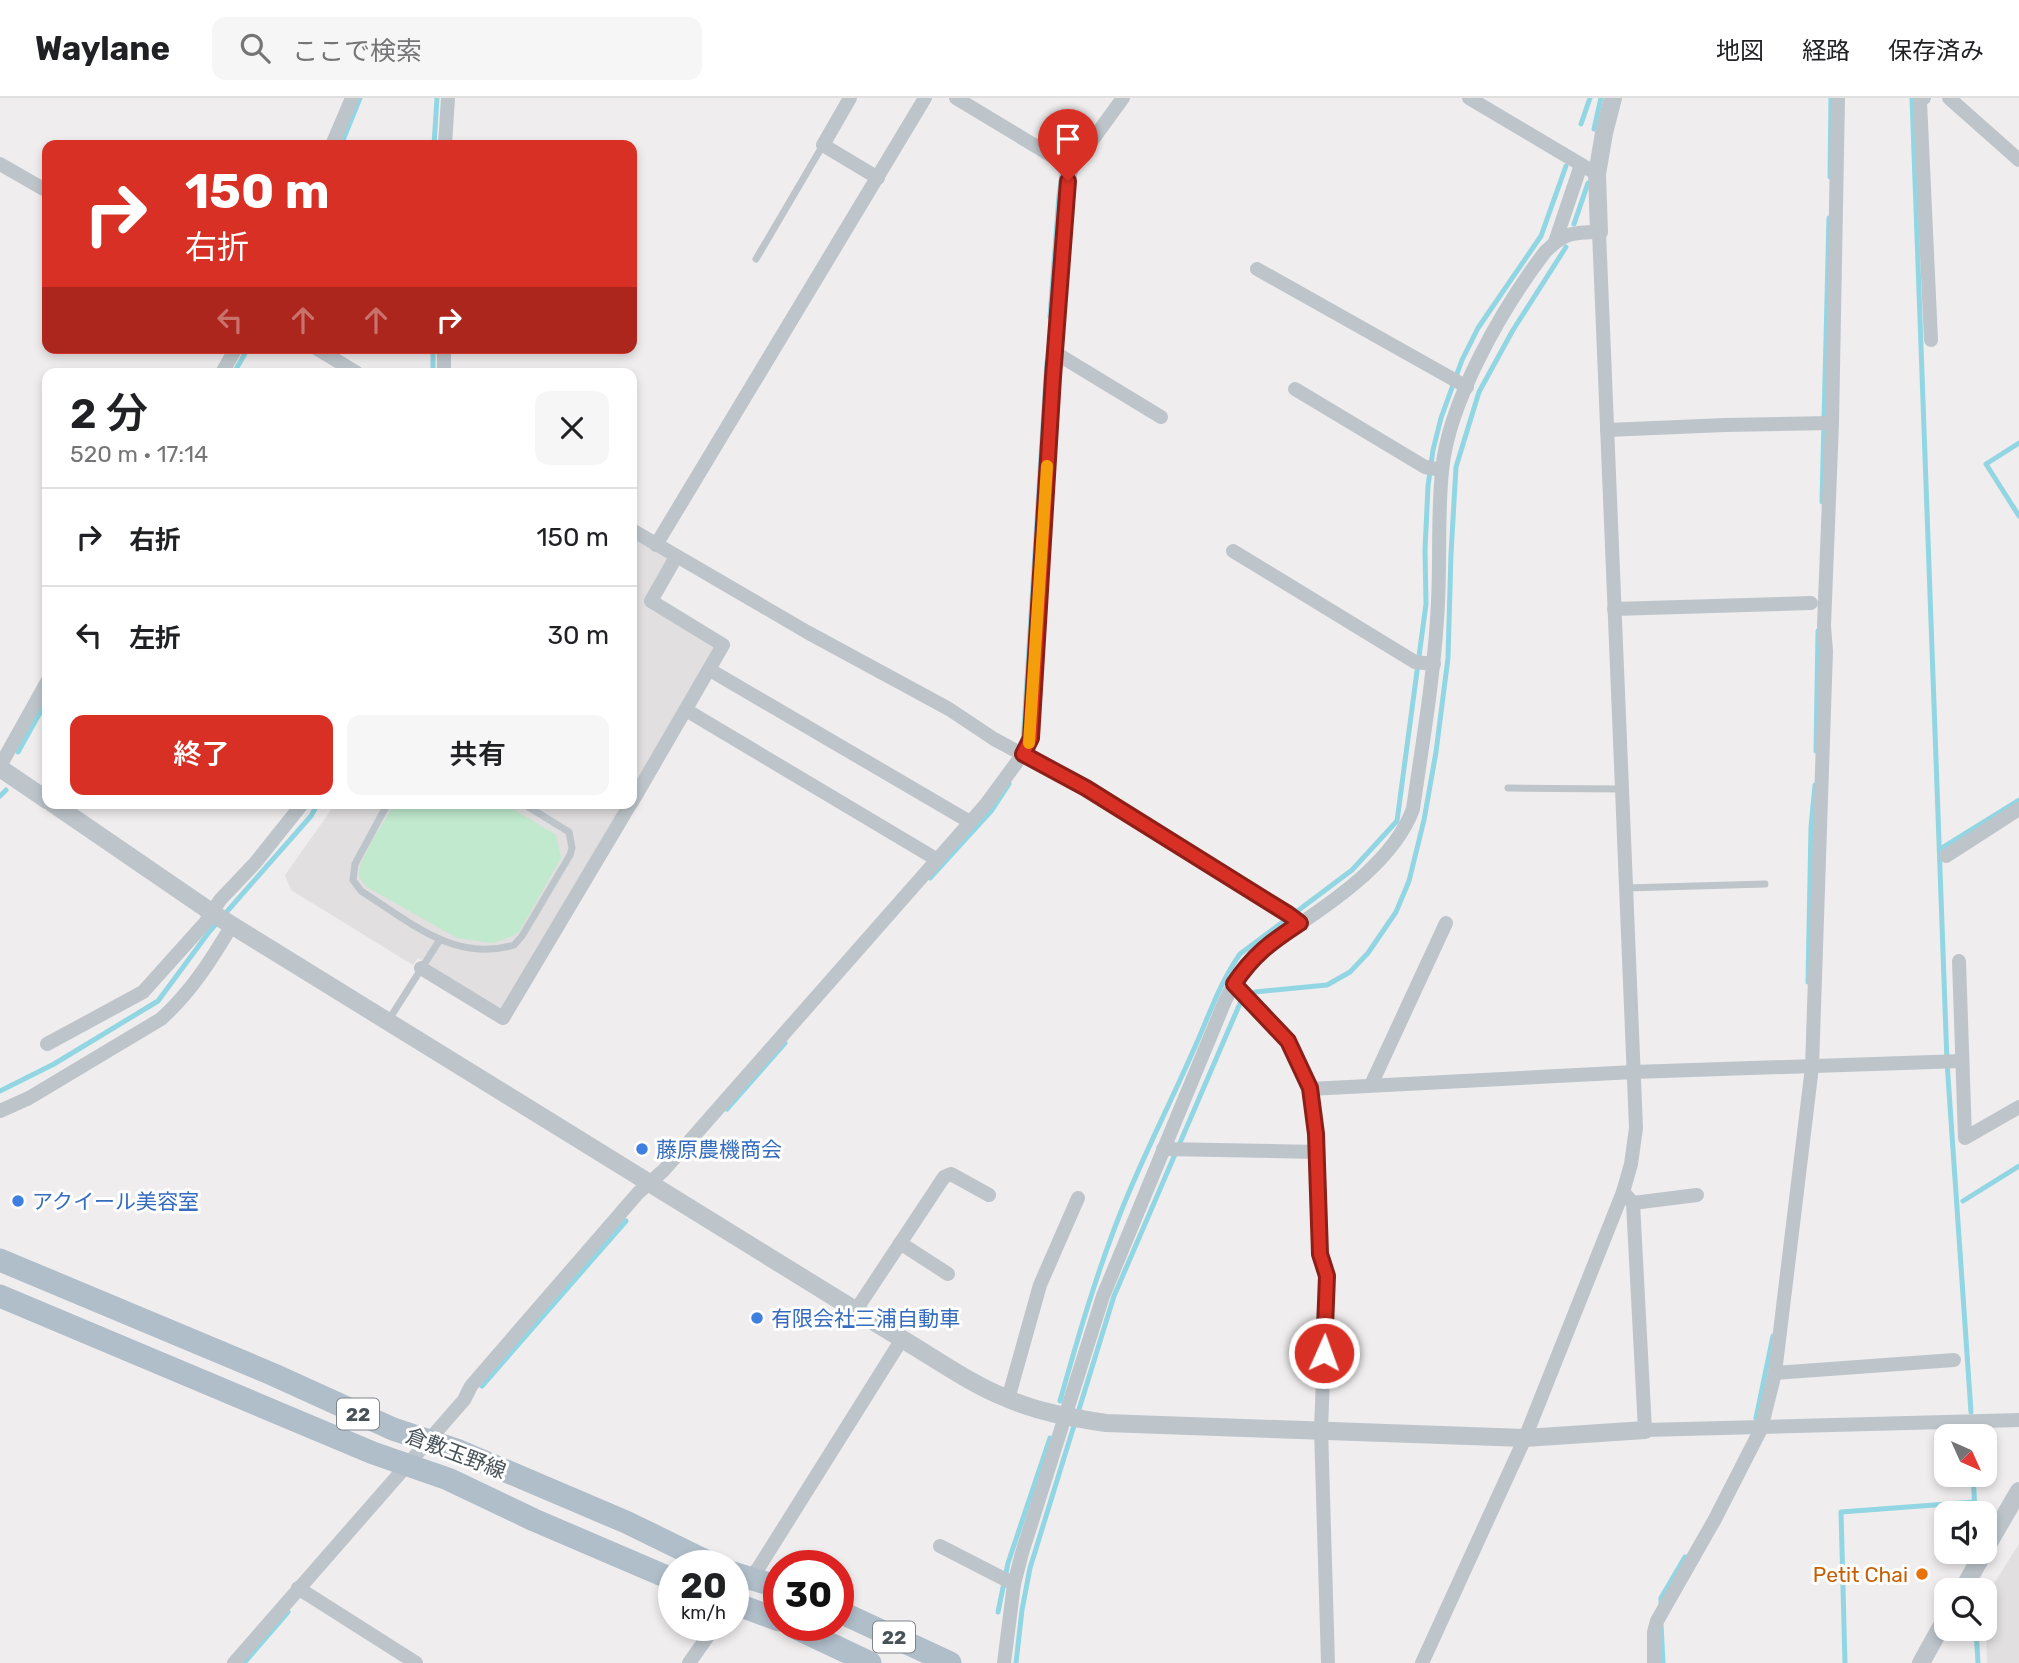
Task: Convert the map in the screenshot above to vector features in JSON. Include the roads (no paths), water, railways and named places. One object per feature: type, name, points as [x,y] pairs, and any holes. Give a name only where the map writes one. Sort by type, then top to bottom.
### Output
[{"type":"main road","name":"倉敷玉野線","points":[[0,1260],[272,1374],[393,1429],[459,1451],[626,1522],[683,1550]]},
{"type":"main road","name":"倉敷玉野線","points":[[0,1296],[407,1466],[448,1479],[534,1520],[658,1573]]},
{"type":"main road","name":"22","points":[[854,1618],[950,1663]]},
{"type":"main road","name":"22","points":[[824,1641],[870,1663]]},
{"type":"street","points":[[334,140],[352,98]]},
{"type":"street","points":[[445,140],[448,98]]},
{"type":"street","points":[[850,98],[823,145],[878,178]]},
{"type":"street","points":[[656,545],[925,98]]},
{"type":"street","points":[[956,98],[1069,166]]},
{"type":"street","points":[[234,1663],[302,1591],[550,1294],[664,1170],[970,822],[1023,754],[1031,738],[1069,166],[1123,98]]},
{"type":"street","points":[[1469,98],[1597,174]]},
{"type":"street","points":[[1422,1663],[1525,1438],[1623,1192],[1631,1164],[1636,1128],[1597,174],[1613,98]]},
{"type":"street","points":[[1654,1663],[1654,1632],[1660,1615],[1715,1519],[1761,1429],[1775,1373],[1807,1067],[1838,98]]},
{"type":"street","points":[[1924,98],[1920,101],[1931,340]]},
{"type":"street","points":[[1949,98],[2019,160]]},
{"type":"street","points":[[0,164],[42,188]]},
{"type":"street","points":[[1004,1663],[1007,1580],[1022,1553],[1075,1419],[1103,1296],[1242,992],[1249,962],[1294,918],[1381,858],[1407,823],[1413,809],[1424,663],[1433,469],[1452,427],[1459,382],[1536,264],[1555,242],[1581,165]]},
{"type":"street","points":[[1555,242],[1575,232],[1599,232]]},
{"type":"street","points":[[1257,269],[1459,382]]},
{"type":"street","points":[[1055,352],[1161,417]]},
{"type":"street","points":[[326,354],[349,368]]},
{"type":"street","points":[[1295,389],[1433,469]]},
{"type":"street","points":[[1607,430],[1826,423]]},
{"type":"street","points":[[637,533],[807,632],[950,709],[994,739],[1086,788],[1294,918]]},
{"type":"street","points":[[1233,551],[1424,663]]},
{"type":"street","points":[[637,792],[723,645],[652,601],[676,557]]},
{"type":"street","points":[[1614,608],[1811,603]]},
{"type":"street","points":[[710,670],[970,822]]},
{"type":"street","points":[[42,691],[0,767],[42,796]]},
{"type":"street","points":[[686,710],[936,859]]},
{"type":"street","points":[[61,809],[222,919],[387,1022],[964,1377],[1007,1399],[1075,1419],[1106,1423],[1525,1438],[1644,1430],[1761,1429],[2019,1420]]},
{"type":"street","points":[[0,1111],[29,1098],[161,1019],[177,1004],[211,960],[222,919],[256,862],[298,809]]},
{"type":"street","points":[[421,968],[503,1018],[627,809]]},
{"type":"street","points":[[1946,856],[2019,809]]},
{"type":"street","points":[[47,1044],[143,992],[205,923],[222,919]]},
{"type":"street","points":[[1371,1085],[1446,923]]},
{"type":"street","points":[[1959,961],[1965,1138],[2019,1107]]},
{"type":"street","points":[[1242,992],[1288,1041],[1310,1088],[1317,1152],[1320,1254],[1327,1276],[1321,1429],[1328,1663]]},
{"type":"street","points":[[1310,1088],[1962,1061]]},
{"type":"street","points":[[1172,1149],[1317,1152]]},
{"type":"street","points":[[856,1310],[943,1177],[951,1174],[989,1195]]},
{"type":"street","points":[[1623,1192],[1633,1203],[1644,1430]]},
{"type":"street","points":[[1633,1203],[1697,1195]]},
{"type":"street","points":[[1007,1399],[1040,1285],[1077,1198]]},
{"type":"street","points":[[900,1243],[948,1274]]},
{"type":"street","points":[[749,1566],[902,1339]]},
{"type":"street","points":[[1775,1373],[1954,1360]]},
{"type":"street","points":[[1997,1529],[2019,1491]]},
{"type":"street","points":[[940,1546],[1007,1580]]},
{"type":"street","points":[[302,1591],[415,1663]]},
{"type":"street","points":[[1921,1663],[1934,1640]]},
{"type":"street","points":[[690,1663],[705,1641]]},
{"type":"lane","points":[[756,259],[823,145]]},
{"type":"lane","points":[[1508,788],[1622,789]]},
{"type":"lane","points":[[385,809],[355,864],[353,880],[361,891],[439,940],[471,950],[505,948],[514,945],[523,936],[572,848],[569,832],[532,809]]},
{"type":"lane","points":[[1626,888],[1765,884]]},
{"type":"lane","points":[[387,1022],[439,940]]},
{"type":"waterway","points":[[343,140],[360,98]]},
{"type":"waterway","points":[[434,140],[437,98]]},
{"type":"waterway","points":[[1581,124],[1590,98]]},
{"type":"waterway","points":[[1594,129],[1601,98]]},
{"type":"waterway","points":[[1830,177],[1831,98]]},
{"type":"waterway","points":[[1912,98],[1947,1062],[1971,1412]]},
{"type":"waterway","points":[[1060,1401],[1095,1283],[1120,1214],[1226,977],[1240,954],[1352,870],[1397,821],[1426,604],[1428,486],[1441,418],[1462,360],[1478,328],[1541,236],[1566,166]]},
{"type":"waterway","points":[[1050,317],[1059,195],[1062,175],[1066,168]]},
{"type":"waterway","points":[[1574,224],[1588,183]]},
{"type":"waterway","points":[[1822,502],[1829,218]]},
{"type":"waterway","points":[[1016,1663],[1030,1568],[1114,1296],[1241,1001],[1255,992],[1327,985],[1350,972],[1368,953],[1396,912],[1409,881],[1424,820],[1436,752],[1448,658],[1456,467],[1479,392],[1513,330],[1566,247]]},
{"type":"waterway","points":[[237,368],[245,354]]},
{"type":"waterway","points":[[433,354],[433,368]]},
{"type":"waterway","points":[[1023,743],[1047,362]]},
{"type":"waterway","points":[[2019,443],[1986,464],[2019,516]]},
{"type":"waterway","points":[[1816,751],[1818,631]]},
{"type":"waterway","points":[[18,752],[42,709]]},
{"type":"waterway","points":[[930,878],[992,810],[1009,784]]},
{"type":"waterway","points":[[1808,982],[1811,827],[1815,785]]},
{"type":"waterway","points":[[0,796],[6,790]]},
{"type":"waterway","points":[[1940,849],[2019,800]]},
{"type":"waterway","points":[[0,1091],[54,1064],[158,1001],[209,932],[315,809]]},
{"type":"waterway","points":[[727,1109],[785,1043]]},
{"type":"waterway","points":[[1963,1201],[2019,1166]]},
{"type":"waterway","points":[[482,1386],[626,1221]]},
{"type":"waterway","points":[[1756,1418],[1773,1336]]},
{"type":"waterway","points":[[998,1612],[1008,1563],[1050,1438]]},
{"type":"waterway","points":[[1974,1488],[1974,1501]]},
{"type":"waterway","points":[[1845,1663],[1841,1512],[1934,1505]]},
{"type":"waterway","points":[[1661,1604],[1661,1598],[1685,1557]]},
{"type":"waterway","points":[[244,1663],[288,1612]]},
{"type":"waterway","points":[[1661,1624],[1663,1663]]},
{"type":"waterway","points":[[1977,1641],[1978,1663]]},
{"type":"place","name":"藤原農機商会","points":[[642,1149]]},
{"type":"place","name":"アクイール美容室","points":[[18,1201]]},
{"type":"place","name":"有限会社三浦自動車","points":[[757,1318]]},
{"type":"place","name":"Petit Chai","points":[[1922,1574]]}]
